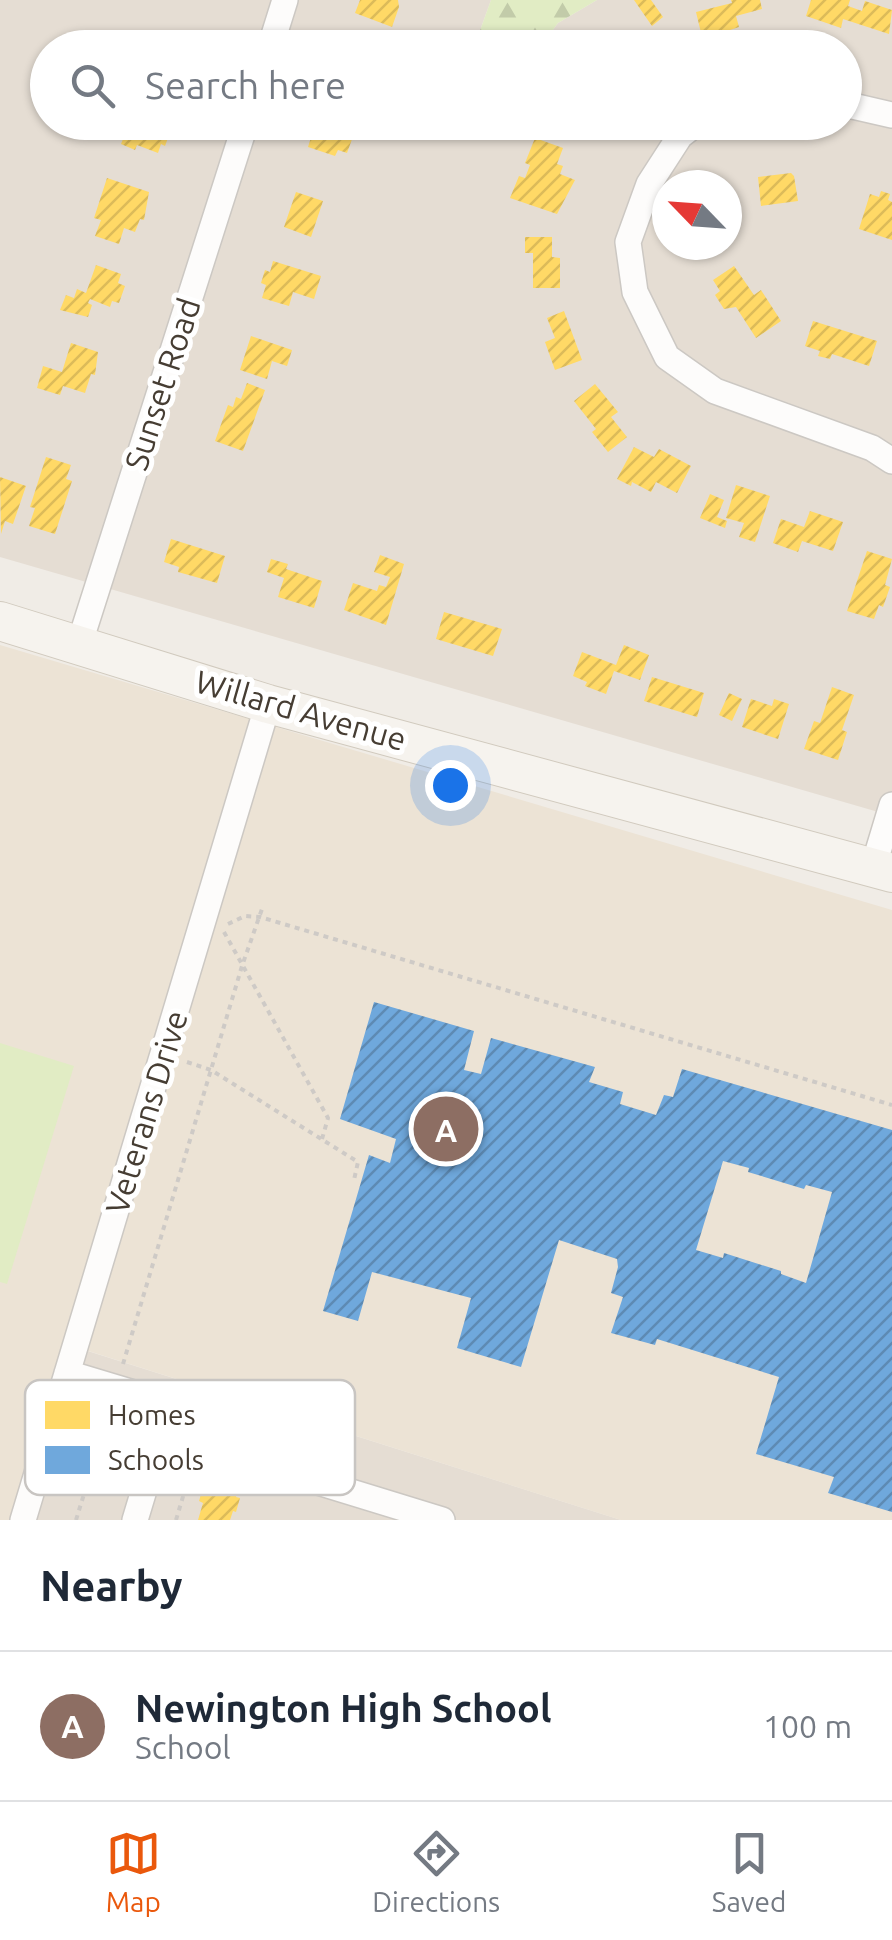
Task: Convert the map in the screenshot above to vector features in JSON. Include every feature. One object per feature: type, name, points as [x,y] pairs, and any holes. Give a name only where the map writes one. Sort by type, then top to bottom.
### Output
[{"type":"main road","name":"Willard Avenue","points":[[0,621],[268,704],[883,870]]},
{"type":"street","points":[[276,30],[285,0]]},
{"type":"street","points":[[862,108],[892,115]]},
{"type":"street","name":"Sunset Road","points":[[79,645],[240,140]]},
{"type":"street","points":[[677,140],[649,184],[628,242],[635,292],[668,357],[715,391],[872,448],[892,461]]},
{"type":"street","name":"Veterans Drive","points":[[65,1380],[268,704]]},
{"type":"street","points":[[883,870],[892,805]]},
{"type":"street","points":[[67,1372],[93,1380]]},
{"type":"street","points":[[355,1493],[442,1520]]},
{"type":"street","name":"Veterans Drive","points":[[23,1520],[30,1495]]},
{"type":"street","points":[[135,1520],[143,1495]]},
{"type":"path","points":[[120,1373],[262,910]]},
{"type":"path","points":[[322,1139],[328,1118],[221,927],[245,916],[892,1105]]},
{"type":"path","points":[[177,1060],[211,1070],[358,1162],[354,1180]]},
{"type":"path","points":[[76,1520],[84,1495]]},
{"type":"path","points":[[176,1520],[183,1495]]},
{"type":"shaded area","points":[[0,0],[491,0],[480,30],[30,30],[30,140],[862,140],[862,30],[553,30],[597,0],[892,0],[892,816],[0,557]]},
{"type":"shaded area","points":[[0,645],[892,910],[892,1520],[621,1520],[355,1436],[355,1380],[180,1380],[76,1347],[66,1380],[25,1380],[25,1495],[31,1495],[23,1520],[0,1520]]},
{"type":"shaded area","points":[[75,1347],[179,1380],[65,1380]]},
{"type":"shaded area","points":[[355,1436],[621,1520],[23,1520],[31,1495],[355,1495]]},
{"type":"green space","points":[[491,0],[597,0],[553,30],[480,30]]},
{"type":"green space","points":[[0,1043],[74,1066],[7,1284],[0,1282]]},
{"type":"building: Homes","points":[[360,0],[398,0],[392,27],[355,13]]},
{"type":"building: Homes","points":[[634,0],[651,0],[663,17],[652,26]]},
{"type":"building: Homes","points":[[731,0],[760,0],[762,9],[736,16],[739,27],[700,30],[696,12],[732,3]]},
{"type":"building: Homes","points":[[811,0],[850,0],[848,6],[862,11],[865,1],[892,10],[889,34],[843,19],[841,28],[806,16]]},
{"type":"building: Homes","points":[[123,140],[167,140],[158,153],[121,144]]},
{"type":"building: Homes","points":[[310,140],[352,140],[347,153],[338,150],[335,156],[308,147]]},
{"type":"building: Homes","points":[[534,140],[563,148],[557,164],[563,166],[560,174],[575,180],[557,214],[510,198],[519,176],[525,178],[530,165],[525,163]]},
{"type":"building: Homes","points":[[791,173],[798,201],[761,206],[758,177]]},
{"type":"building: Homes","points":[[107,178],[149,192],[144,220],[140,219],[135,232],[124,228],[119,244],[95,236],[101,220],[94,218]]},
{"type":"building: Homes","points":[[881,191],[890,194],[888,200],[892,202],[892,240],[859,229],[870,194],[879,197]]},
{"type":"building: Homes","points":[[296,192],[323,201],[311,237],[284,227]]},
{"type":"building: Homes","points":[[525,237],[552,237],[552,257],[560,258],[560,288],[533,288],[533,253],[525,253]]},
{"type":"building: Homes","points":[[273,261],[321,276],[314,299],[293,292],[289,306],[262,298],[266,285],[261,283]]},
{"type":"building: Homes","points":[[96,265],[121,274],[118,283],[125,286],[119,303],[112,301],[110,307],[90,299],[88,317],[60,310],[66,295],[74,298],[77,289],[86,293]]},
{"type":"building: Homes","points":[[734,266],[754,295],[761,290],[781,321],[756,338],[736,307],[724,309],[715,295],[720,291],[713,280]]},
{"type":"building: Homes","points":[[564,311],[582,360],[555,370],[545,342],[555,338],[547,318]]},
{"type":"building: Homes","points":[[813,321],[877,341],[869,366],[832,354],[830,359],[818,356],[820,351],[805,346]]},
{"type":"building: Homes","points":[[251,336],[292,350],[287,366],[272,361],[267,379],[240,370]]},
{"type":"building: Homes","points":[[71,343],[98,352],[95,375],[91,374],[85,393],[63,386],[60,395],[37,388],[43,366],[62,372]]},
{"type":"building: Homes","points":[[247,383],[265,390],[243,451],[215,441],[228,405],[233,407],[236,397],[241,399]]},
{"type":"building: Homes","points":[[595,384],[618,412],[611,417],[627,437],[608,452],[574,401]]},
{"type":"building: Homes","points":[[634,447],[654,457],[659,449],[691,466],[677,493],[656,482],[651,492],[617,479]]},
{"type":"building: Homes","points":[[46,457],[71,465],[66,479],[72,481],[55,534],[29,526],[35,508],[30,507]]},
{"type":"building: Homes","points":[[0,477],[26,486],[13,524],[5,521],[1,534]]},
{"type":"building: Homes","points":[[736,485],[770,496],[755,542],[739,537],[744,523],[726,518]]},
{"type":"building: Homes","points":[[710,494],[724,500],[717,517],[727,521],[725,528],[700,518]]},
{"type":"building: Homes","points":[[810,511],[843,522],[833,551],[802,541],[798,552],[773,543],[781,519],[804,527]]},
{"type":"building: Homes","points":[[171,539],[225,556],[217,583],[178,572],[179,567],[164,562]]},
{"type":"building: Homes","points":[[867,551],[892,559],[885,585],[890,587],[874,619],[847,611]]},
{"type":"building: Homes","points":[[380,555],[404,564],[386,625],[344,610],[353,583],[377,591],[379,585],[386,587],[390,577],[374,572]]},
{"type":"building: Homes","points":[[271,559],[288,564],[286,569],[322,581],[314,608],[278,597],[284,578],[267,572]]},
{"type":"building: Homes","points":[[444,612],[502,629],[493,656],[436,639]]},
{"type":"building: Homes","points":[[624,645],[649,655],[640,680],[614,671],[606,694],[585,686],[587,682],[573,676],[582,652],[616,665]]},
{"type":"building: Homes","points":[[652,677],[704,693],[697,717],[644,701]]},
{"type":"building: Homes","points":[[832,687],[854,695],[842,730],[847,732],[838,760],[804,749],[814,721],[820,723]]},
{"type":"building: Homes","points":[[729,693],[742,699],[732,721],[719,715]]},
{"type":"building: Homes","points":[[751,699],[772,706],[774,699],[789,704],[778,739],[742,727]]},
{"type":"building: Homes","points":[[201,1495],[240,1498],[230,1520],[198,1520],[203,1503],[199,1501]]},
{"type":"building: Schools","points":[[374,1002],[474,1031],[464,1070],[481,1074],[491,1038],[595,1067],[589,1082],[623,1092],[620,1104],[656,1115],[664,1095],[673,1097],[682,1069],[892,1130],[892,1512],[828,1493],[834,1477],[756,1454],[779,1377],[657,1339],[655,1345],[611,1333],[623,1297],[611,1293],[617,1259],[559,1240],[521,1367],[457,1348],[471,1298],[372,1272],[358,1321],[323,1311],[369,1155],[390,1163],[396,1139],[340,1119]],"holes":[[[723,1161],[749,1168],[748,1172],[804,1189],[806,1185],[832,1192],[806,1283],[724,1253],[723,1258],[696,1250]]]},
{"type":"place","name":"Newington High School","points":[[446,1129]]}]
